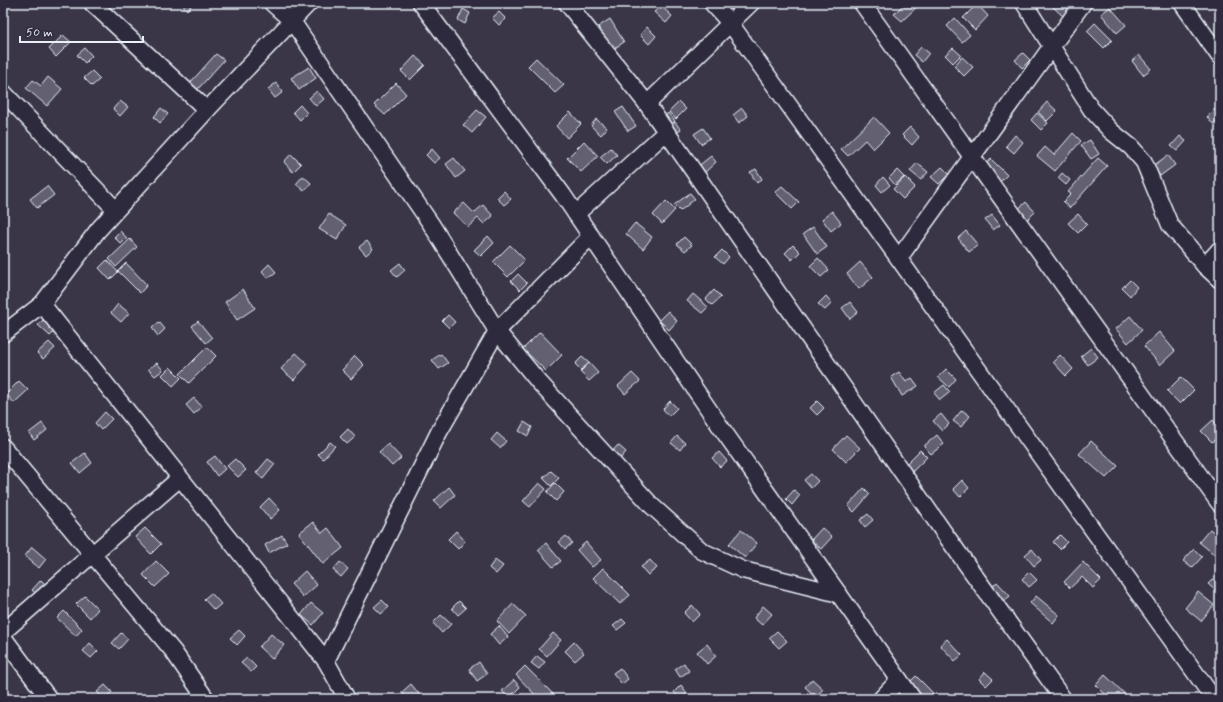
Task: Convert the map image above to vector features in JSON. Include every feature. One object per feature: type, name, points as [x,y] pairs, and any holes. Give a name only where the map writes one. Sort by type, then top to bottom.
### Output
[{"type":"street","points":[[92,3],[207,110]]},
{"type":"street","points":[[272,3],[292,21],[431,224],[497,331],[538,381],[652,506],[702,551],[743,570],[838,594]]},
{"type":"street","points":[[3,334],[42,304],[98,230],[207,110],[309,3]]},
{"type":"street","points":[[421,3],[576,214],[722,429],[913,699]]},
{"type":"street","points":[[567,3],[647,104],[947,537],[1063,699]]},
{"type":"street","points":[[712,3],[730,23],[1214,699]]},
{"type":"street","points":[[647,104],[751,3]]},
{"type":"street","points":[[862,3],[1220,504]]},
{"type":"street","points":[[1024,3],[1091,109],[1111,131],[1131,147],[1144,162],[1170,225],[1205,266],[1220,280]]},
{"type":"street","points":[[898,258],[1083,3]]},
{"type":"street","points":[[1182,3],[1220,57]]},
{"type":"street","points":[[3,92],[116,210]]},
{"type":"street","points":[[576,214],[666,132]]},
{"type":"street","points":[[326,661],[440,432],[497,331],[591,236]]},
{"type":"street","points":[[1205,266],[1220,249]]},
{"type":"street","points":[[42,304],[326,661],[347,699]]},
{"type":"street","points":[[3,447],[173,650],[206,699]]},
{"type":"street","points":[[3,632],[180,478]]},
{"type":"street","points":[[3,637],[49,699]]},
{"type":"street","points":[[881,699],[899,680]]},
{"type":"building","points":[[194,3],[187,10],[182,4]]},
{"type":"building","points":[[905,3],[921,3],[902,21],[894,14]]},
{"type":"building","points":[[1057,3],[1067,3],[1074,9],[1065,18],[1053,7]]},
{"type":"building","points":[[977,4],[988,16],[975,30],[963,18]]},
{"type":"building","points":[[661,6],[672,16],[666,23],[654,12]]},
{"type":"building","points":[[1110,7],[1126,25],[1117,33],[1101,14]]},
{"type":"building","points":[[463,9],[470,13],[465,24],[458,20]]},
{"type":"building","points":[[499,12],[506,19],[499,25],[492,18]]},
{"type":"building","points":[[955,18],[970,35],[962,42],[947,26]]},
{"type":"building","points":[[610,19],[624,42],[612,50],[598,27]]},
{"type":"building","points":[[1095,23],[1112,40],[1104,48],[1087,31]]},
{"type":"building","points":[[647,27],[656,36],[649,44],[640,35]]},
{"type":"building","points":[[63,35],[71,42],[56,57],[49,49]]},
{"type":"building","points":[[921,47],[929,53],[922,62],[914,55]]},
{"type":"building","points":[[85,48],[92,56],[85,63],[77,55]]},
{"type":"building","points":[[953,48],[961,55],[953,63],[945,55]]},
{"type":"building","points":[[1023,53],[1030,60],[1022,68],[1015,60]]},
{"type":"building","points":[[216,54],[224,60],[197,90],[190,83]]},
{"type":"building","points":[[1139,55],[1151,69],[1143,75],[1132,61]]},
{"type":"building","points":[[415,56],[425,65],[410,80],[401,71]]},
{"type":"building","points":[[962,57],[973,67],[964,76],[954,66]]},
{"type":"building","points":[[536,58],[564,85],[555,93],[528,66]]},
{"type":"building","points":[[309,67],[316,78],[299,90],[291,78]]},
{"type":"building","points":[[92,71],[100,79],[92,86],[84,78]]},
{"type":"building","points":[[48,77],[62,89],[47,106],[26,88],[33,80],[41,86]]},
{"type":"building","points":[[276,83],[283,92],[275,98],[268,89]]},
{"type":"building","points":[[396,83],[406,94],[385,115],[374,105]]},
{"type":"building","points":[[317,91],[324,99],[316,106],[309,98]]},
{"type":"building","points":[[120,101],[128,107],[120,116],[113,109]]},
{"type":"building","points":[[679,102],[686,109],[676,119],[669,112]]},
{"type":"building","points":[[1047,102],[1057,111],[1047,121],[1038,112]]},
{"type":"building","points":[[300,105],[307,113],[300,120],[293,112]]},
{"type":"building","points":[[623,107],[636,126],[628,131],[615,112]]},
{"type":"building","points":[[161,108],[168,114],[160,123],[154,117]]},
{"type":"building","points":[[742,108],[748,116],[739,123],[733,115]]},
{"type":"building","points":[[1215,109],[1220,114],[1220,117],[1213,124],[1207,117]]},
{"type":"building","points":[[477,110],[486,117],[472,133],[463,125]]},
{"type":"building","points":[[570,112],[581,124],[567,138],[556,126]]},
{"type":"building","points":[[668,113],[675,121],[667,128],[660,121]]},
{"type":"building","points":[[1037,113],[1048,123],[1041,130],[1031,120]]},
{"type":"building","points":[[874,117],[889,133],[873,149],[865,140],[848,156],[841,149]]},
{"type":"building","points":[[596,119],[607,128],[601,135],[591,126]]},
{"type":"building","points":[[675,122],[681,130],[673,136],[667,129]]},
{"type":"building","points":[[910,127],[919,137],[912,145],[902,135]]},
{"type":"building","points":[[703,128],[710,138],[701,144],[694,134]]},
{"type":"building","points":[[1073,133],[1081,141],[1055,171],[1037,156],[1045,147],[1054,155]]},
{"type":"building","points":[[1015,135],[1023,142],[1014,153],[1006,146]]},
{"type":"building","points":[[1180,136],[1186,141],[1177,151],[1171,146]]},
{"type":"building","points":[[1090,140],[1099,154],[1091,159],[1081,145]]},
{"type":"building","points":[[584,141],[598,156],[581,172],[567,158]]},
{"type":"building","points":[[611,148],[617,155],[607,164],[600,157]]},
{"type":"building","points":[[432,149],[440,158],[434,163],[426,155]]},
{"type":"building","points":[[291,154],[301,164],[293,172],[284,162]]},
{"type":"building","points":[[1168,155],[1175,165],[1160,176],[1153,166]]},
{"type":"building","points":[[711,156],[716,162],[702,175],[696,168]]},
{"type":"building","points":[[454,158],[465,171],[456,178],[446,164]]},
{"type":"building","points":[[1098,158],[1107,166],[1070,208],[1063,202],[1071,194],[1068,192]]},
{"type":"building","points":[[991,159],[1007,175],[998,184],[982,168]]},
{"type":"building","points":[[917,163],[928,172],[921,180],[910,171]]},
{"type":"building","points":[[942,167],[949,174],[939,184],[931,177]]},
{"type":"building","points":[[756,169],[762,179],[757,183],[750,172]]},
{"type":"building","points":[[897,170],[904,177],[895,185],[889,178]]},
{"type":"building","points":[[1062,173],[1070,180],[1066,185],[1058,178]]},
{"type":"building","points":[[303,176],[311,183],[304,191],[296,184]]},
{"type":"building","points":[[883,177],[890,185],[882,192],[876,185]]},
{"type":"building","points":[[905,177],[915,187],[903,199],[893,189]]},
{"type":"building","points":[[47,186],[54,195],[37,208],[30,199]]},
{"type":"building","points":[[782,186],[799,202],[792,209],[775,192]]},
{"type":"building","points":[[504,191],[511,199],[504,205],[497,198]]},
{"type":"building","points":[[690,193],[695,199],[680,211],[674,205]]},
{"type":"building","points":[[666,201],[675,210],[662,224],[653,215]]},
{"type":"building","points":[[1026,202],[1035,212],[1027,220],[1017,210]]},
{"type":"building","points":[[464,203],[474,213],[483,205],[493,216],[484,224],[478,218],[468,227],[453,213]]},
{"type":"building","points":[[832,211],[841,223],[831,231],[822,219]]},
{"type":"building","points":[[329,214],[346,225],[337,240],[319,229]]},
{"type":"building","points":[[1078,214],[1087,224],[1078,233],[1068,223]]},
{"type":"building","points":[[992,215],[1000,225],[993,230],[985,220]]},
{"type":"building","points":[[635,223],[652,237],[643,249],[626,234]]},
{"type":"building","points":[[813,227],[827,247],[817,254],[803,234]]},
{"type":"building","points":[[120,231],[127,238],[121,244],[114,237]]},
{"type":"building","points":[[966,231],[978,245],[969,252],[958,238]]},
{"type":"building","points":[[488,236],[494,243],[481,256],[474,250]]},
{"type":"building","points":[[684,237],[692,245],[685,251],[677,244]]},
{"type":"building","points":[[130,239],[137,247],[116,267],[109,259]]},
{"type":"building","points":[[367,241],[373,249],[366,255],[359,247]]},
{"type":"building","points":[[510,245],[525,260],[508,277],[493,262]]},
{"type":"building","points":[[793,245],[800,252],[792,260],[785,253]]},
{"type":"building","points":[[722,250],[729,257],[723,264],[715,257]]},
{"type":"building","points":[[818,258],[829,270],[821,277],[810,266]]},
{"type":"building","points":[[107,260],[118,272],[110,280],[99,268]]},
{"type":"building","points":[[860,262],[873,277],[859,289],[847,274]]},
{"type":"building","points":[[126,263],[147,285],[140,293],[118,271]]},
{"type":"building","points":[[400,263],[405,270],[397,277],[391,270]]},
{"type":"building","points":[[269,264],[276,272],[268,278],[262,271]]},
{"type":"building","points":[[518,274],[527,283],[520,290],[511,281]]},
{"type":"building","points":[[1130,280],[1137,287],[1130,296],[1122,288]]},
{"type":"building","points":[[243,289],[255,308],[237,320],[225,302]]},
{"type":"building","points":[[714,290],[721,297],[712,305],[706,299]]},
{"type":"building","points":[[693,294],[708,307],[702,313],[687,301]]},
{"type":"building","points":[[826,296],[832,303],[825,310],[818,304]]},
{"type":"building","points":[[850,302],[858,312],[850,319],[842,308]]},
{"type":"building","points":[[118,304],[129,313],[121,322],[111,313]]},
{"type":"building","points":[[668,311],[677,321],[669,330],[659,320]]},
{"type":"building","points":[[448,315],[455,322],[449,328],[442,321]]},
{"type":"building","points":[[1130,316],[1142,330],[1128,343],[1116,329]]},
{"type":"building","points":[[45,318],[57,329],[50,336],[38,325]]},
{"type":"building","points":[[198,321],[212,338],[206,343],[192,326]]},
{"type":"building","points":[[159,322],[165,329],[158,336],[152,328]]},
{"type":"building","points":[[540,332],[562,355],[546,371],[523,349]]},
{"type":"building","points":[[1159,332],[1175,351],[1160,365],[1144,346]]},
{"type":"building","points":[[49,342],[55,348],[43,359],[37,353]]},
{"type":"building","points":[[207,347],[216,356],[189,383],[180,374]]},
{"type":"building","points":[[1091,348],[1098,357],[1088,365],[1081,356]]},
{"type":"building","points":[[296,353],[308,364],[294,380],[281,369]]},
{"type":"building","points":[[441,354],[448,363],[439,369],[432,360]]},
{"type":"building","points":[[1060,355],[1073,369],[1066,376],[1053,362]]},
{"type":"building","points":[[355,356],[364,365],[351,379],[342,370]]},
{"type":"building","points":[[582,357],[589,363],[581,370],[575,364]]},
{"type":"building","points":[[157,363],[163,370],[155,376],[148,369]]},
{"type":"building","points":[[589,363],[598,373],[589,381],[580,372]]},
{"type":"building","points":[[170,367],[181,378],[173,386],[162,375]]},
{"type":"building","points":[[946,369],[956,379],[949,387],[938,377]]},
{"type":"building","points":[[899,372],[906,382],[912,378],[918,386],[902,396],[891,377]]},
{"type":"building","points":[[632,373],[640,381],[625,394],[618,386]]},
{"type":"building","points":[[1181,377],[1194,390],[1180,404],[1167,391]]},
{"type":"building","points":[[19,381],[28,390],[14,403],[6,394]]},
{"type":"building","points":[[944,385],[950,392],[940,400],[934,393]]},
{"type":"building","points":[[194,398],[202,407],[194,414],[186,405]]},
{"type":"building","points":[[670,401],[677,408],[669,416],[663,409]]},
{"type":"building","points":[[817,401],[824,408],[817,415],[810,408]]},
{"type":"building","points":[[962,410],[970,416],[961,427],[953,421]]},
{"type":"building","points":[[105,412],[112,419],[101,430],[95,423]]},
{"type":"building","points":[[941,414],[949,424],[942,431],[933,421]]},
{"type":"building","points":[[1213,420],[1220,428],[1220,434],[1212,442],[1201,431]]},
{"type":"building","points":[[524,422],[532,427],[528,436],[519,431]]},
{"type":"building","points":[[42,423],[47,430],[34,440],[29,433]]},
{"type":"building","points":[[348,429],[355,437],[347,444],[340,437]]},
{"type":"building","points":[[497,433],[506,441],[500,448],[491,440]]},
{"type":"building","points":[[846,435],[860,448],[846,462],[833,449]]},
{"type":"building","points":[[937,435],[944,444],[931,454],[924,446]]},
{"type":"building","points":[[677,436],[685,443],[680,450],[671,443]]},
{"type":"building","points":[[1091,441],[1118,466],[1106,478],[1079,454]]},
{"type":"building","points":[[330,442],[335,446],[323,459],[318,454]]},
{"type":"building","points":[[388,444],[401,458],[392,466],[379,452]]},
{"type":"building","points":[[618,445],[626,452],[619,460],[611,453]]},
{"type":"building","points":[[920,450],[927,457],[912,472],[905,465]]},
{"type":"building","points":[[719,452],[727,461],[720,467],[712,458]]},
{"type":"building","points":[[85,453],[92,463],[80,473],[72,463]]},
{"type":"building","points":[[215,456],[225,469],[217,476],[207,462]]},
{"type":"building","points":[[235,459],[246,470],[238,477],[227,466]]},
{"type":"building","points":[[268,459],[275,464],[263,479],[256,473]]},
{"type":"building","points":[[551,471],[559,478],[551,486],[543,478]]},
{"type":"building","points":[[811,474],[818,481],[811,488],[804,480]]},
{"type":"building","points":[[962,480],[969,488],[960,497],[953,489]]},
{"type":"building","points":[[539,483],[546,489],[530,507],[523,501]]},
{"type":"building","points":[[555,483],[564,492],[556,501],[547,492]]},
{"type":"building","points":[[449,487],[455,495],[441,508],[434,501]]},
{"type":"building","points":[[864,488],[870,494],[854,512],[848,506]]},
{"type":"building","points":[[794,490],[800,495],[792,505],[786,499]]},
{"type":"building","points":[[269,498],[280,510],[270,519],[260,507]]},
{"type":"building","points":[[868,514],[873,520],[865,527],[860,520]]},
{"type":"building","points":[[313,522],[322,533],[328,528],[343,548],[323,564],[299,533]]},
{"type":"building","points":[[145,528],[161,544],[151,554],[135,537]]},
{"type":"building","points":[[822,528],[832,537],[821,549],[811,540]]},
{"type":"building","points":[[1210,529],[1220,538],[1220,550],[1215,555],[1199,542]]},
{"type":"building","points":[[741,530],[757,543],[745,558],[729,544]]},
{"type":"building","points":[[456,531],[465,541],[458,549],[448,539]]},
{"type":"building","points":[[282,535],[287,543],[269,553],[265,545]]},
{"type":"building","points":[[1060,535],[1067,542],[1060,549],[1053,542]]},
{"type":"building","points":[[566,536],[572,543],[565,549],[559,542]]},
{"type":"building","points":[[586,542],[601,560],[592,567],[577,550]]},
{"type":"building","points":[[546,543],[561,561],[553,567],[538,550]]},
{"type":"building","points":[[32,547],[46,559],[39,568],[25,556]]},
{"type":"building","points":[[1032,549],[1041,560],[1034,566],[1025,555]]},
{"type":"building","points":[[1194,549],[1202,557],[1192,568],[1183,561]]},
{"type":"building","points":[[495,560],[503,566],[496,574],[489,568]]},
{"type":"building","points":[[650,560],[657,568],[648,575],[641,567]]},
{"type":"building","points":[[156,561],[169,574],[155,587],[143,575]]},
{"type":"building","points":[[340,562],[348,569],[341,577],[333,570]]},
{"type":"building","points":[[1083,562],[1101,580],[1093,588],[1082,577],[1070,588],[1064,582]]},
{"type":"building","points":[[603,568],[630,595],[620,604],[593,578]]},
{"type":"building","points":[[305,571],[317,585],[303,597],[291,584]]},
{"type":"building","points":[[1029,572],[1037,580],[1029,587],[1022,579]]},
{"type":"building","points":[[1213,579],[1220,585],[1217,592],[1208,584]]},
{"type":"building","points":[[41,580],[46,585],[36,594],[32,590]]},
{"type":"building","points":[[997,582],[1010,596],[1004,601],[991,588]]},
{"type":"building","points":[[1198,592],[1214,605],[1201,621],[1185,608]]},
{"type":"building","points":[[211,593],[221,604],[214,610],[204,599]]},
{"type":"building","points":[[85,596],[98,609],[90,618],[76,604]]},
{"type":"building","points":[[1036,596],[1059,615],[1053,623],[1030,603]]},
{"type":"building","points":[[382,600],[389,607],[381,614],[374,607]]},
{"type":"building","points":[[459,601],[466,608],[458,615],[452,608]]},
{"type":"building","points":[[311,603],[323,613],[313,625],[301,615]]},
{"type":"building","points":[[513,604],[526,616],[509,634],[497,621]]},
{"type":"building","points":[[692,605],[700,614],[692,622],[684,613]]},
{"type":"building","points":[[763,606],[772,614],[762,625],[754,618]]},
{"type":"building","points":[[64,611],[82,629],[76,636],[57,618]]},
{"type":"building","points":[[441,615],[451,624],[442,633],[433,623]]},
{"type":"building","points":[[622,619],[626,623],[617,630],[613,626]]},
{"type":"building","points":[[499,626],[508,637],[499,645],[490,634]]},
{"type":"building","points":[[239,630],[245,636],[237,645],[230,638]]},
{"type":"building","points":[[777,631],[787,641],[779,648],[769,638]]},
{"type":"building","points":[[121,633],[128,639],[119,649],[112,643]]},
{"type":"building","points":[[553,633],[561,640],[547,656],[539,649]]},
{"type":"building","points":[[271,634],[284,645],[272,659],[259,647]]},
{"type":"building","points":[[947,639],[962,655],[955,661],[940,645]]},
{"type":"building","points":[[574,642],[584,653],[575,661],[565,651]]},
{"type":"building","points":[[90,643],[98,651],[91,658],[83,651]]},
{"type":"building","points":[[707,644],[716,656],[707,664],[697,652]]},
{"type":"building","points":[[537,656],[545,662],[539,669],[531,663]]},
{"type":"building","points":[[247,658],[256,667],[251,672],[241,663]]},
{"type":"building","points":[[479,662],[487,674],[477,681],[469,669]]},
{"type":"building","points":[[684,663],[689,671],[680,677],[675,669]]},
{"type":"building","points":[[525,666],[558,699],[539,699],[516,675]]},
{"type":"building","points":[[620,668],[628,679],[622,684],[613,673]]},
{"type":"building","points":[[985,672],[993,679],[986,686],[979,679]]},
{"type":"building","points":[[1105,675],[1129,698],[1128,699],[1110,699],[1096,685]]},
{"type":"building","points":[[916,676],[933,693],[927,699],[923,699],[908,684]]},
{"type":"building","points":[[812,679],[823,689],[816,697],[805,687]]},
{"type":"building","points":[[514,680],[520,687],[509,698],[502,691]]},
{"type":"building","points":[[411,684],[423,699],[407,699],[402,692]]},
{"type":"building","points":[[105,685],[112,692],[104,699],[97,692]]},
{"type":"building","points":[[681,685],[687,693],[680,699],[674,692]]}]
